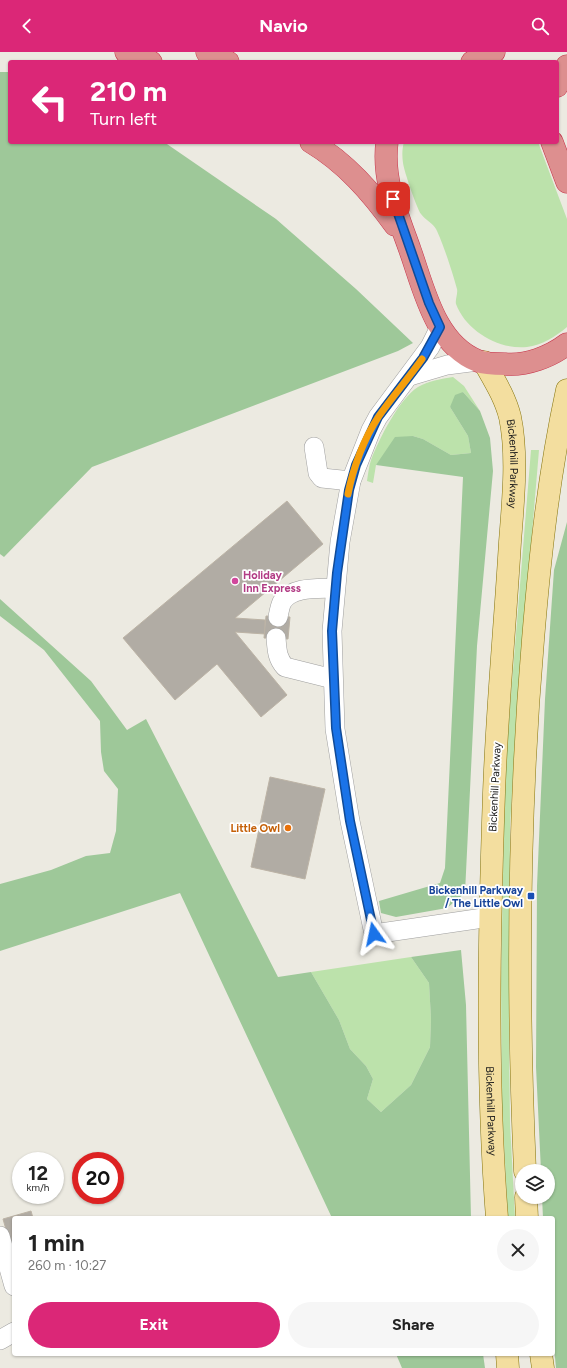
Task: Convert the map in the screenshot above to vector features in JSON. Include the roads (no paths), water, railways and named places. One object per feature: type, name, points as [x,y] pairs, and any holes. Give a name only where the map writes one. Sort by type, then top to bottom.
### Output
[{"type":"highway","points":[[126,52],[146,60]]},
{"type":"highway","points":[[207,52],[224,60]]},
{"type":"highway","points":[[476,60],[494,52]]},
{"type":"highway","points":[[559,82],[567,66]]},
{"type":"highway","points":[[314,144],[334,157],[353,173],[374,195],[407,242]]},
{"type":"highway","points":[[387,144],[385,158],[390,188],[407,242],[429,303],[440,327],[456,348],[481,362],[508,365],[542,358],[567,344]]},
{"type":"highway","points":[[553,144],[567,182]]},
{"type":"main road","name":"Bickenhill Parkway","points":[[481,362],[506,403],[512,427],[513,456],[511,536],[494,790],[490,917],[490,1114],[497,1216]]},
{"type":"main road","points":[[525,1164],[520,972],[522,817],[526,737],[541,553],[547,500],[555,444],[567,390]]},
{"type":"main road","points":[[526,1204],[527,1216]]},
{"type":"main road","points":[[507,1356],[508,1368]]},
{"type":"main road","points":[[541,1356],[543,1368]]},
{"type":"street","points":[[440,327],[430,347],[410,376],[378,417],[356,465],[351,481],[340,542],[332,631],[336,728],[342,775],[374,934],[490,917]]},
{"type":"street","points":[[410,376],[447,366],[481,362]]},
{"type":"street","points":[[314,447],[318,472],[322,478],[351,481]]},
{"type":"street","points":[[278,617],[282,603],[287,596],[302,590],[336,588]]},
{"type":"street","points":[[276,638],[277,653],[280,662],[285,667],[292,670],[333,678]]},
{"type":"street","points":[[0,1236],[12,1279]]},
{"type":"street","points":[[0,1340],[12,1333]]},
{"type":"place","name":"Holiday Inn Express","points":[[235,581]]},
{"type":"place","name":"Little Owl","points":[[288,828]]},
{"type":"place","name":"Bickenhill Parkway / The Little Owl","points":[[531,896]]}]
